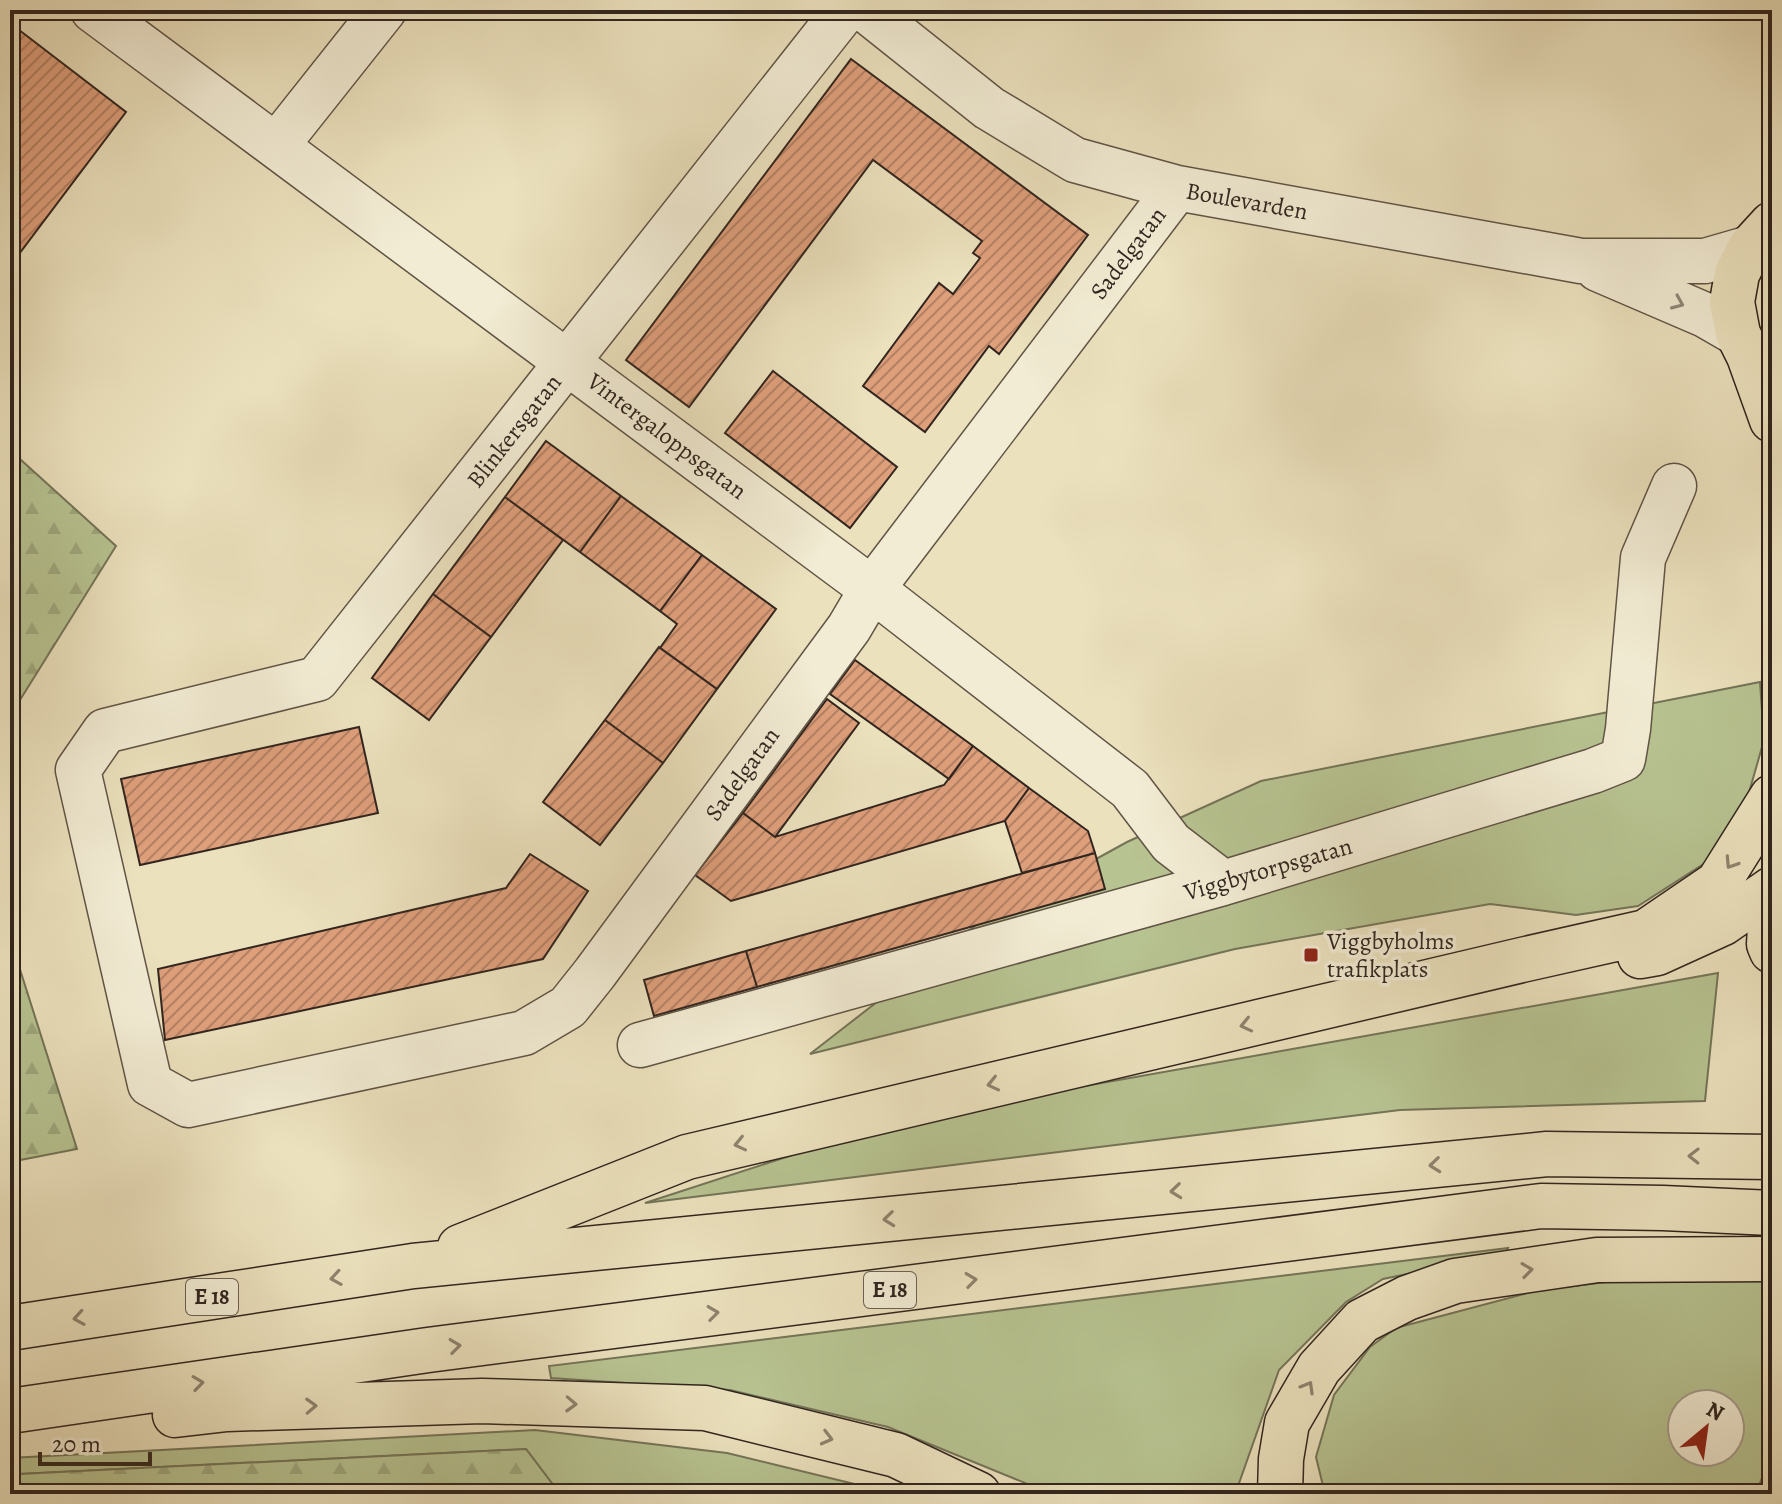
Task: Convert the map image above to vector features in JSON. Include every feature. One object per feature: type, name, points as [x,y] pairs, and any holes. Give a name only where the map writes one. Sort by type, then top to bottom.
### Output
[{"type":"main road","points":[[1766,232],[1737,274],[1732,302],[1753,356],[1772,420]]},
{"type":"main road","points":[[413,1266],[687,1157],[1646,932],[1718,883],[1772,797]]},
{"type":"main road","points":[[1322,1007],[1528,979],[1657,953],[1723,923],[1772,889]]},
{"type":"main road","points":[[1772,896],[1769,944],[1772,951]]},
{"type":"main road","name":"E 18","points":[[10,1328],[413,1266],[1547,1154],[1772,1157]]},
{"type":"main road","name":"E 18","points":[[10,1411],[428,1350],[1541,1206],[1772,1213]]},
{"type":"main road","points":[[1282,1482],[1287,1423],[1319,1368],[1362,1321],[1407,1298],[1455,1281],[1597,1260],[1772,1259]]},
{"type":"main road","points":[[10,1433],[243,1409],[482,1401],[705,1408],[896,1455],[978,1494]]},
{"type":"street","name":"Vintergaloppsgatan","points":[[93,10],[872,589],[1130,789],[1171,843],[1223,883]]},
{"type":"street","points":[[276,146],[384,10]]},
{"type":"street","name":"Blinkersgatan","points":[[150,1084],[78,770],[105,731],[317,679],[845,10]]},
{"type":"street","name":"Boulevarden","points":[[866,10],[989,108],[1075,160],[1177,188],[1581,261],[1705,261],[1766,232]]},
{"type":"street","name":"Sadelgatan","points":[[150,1084],[188,1105],[524,1033],[568,1007],[849,628],[872,589],[1177,188]]},
{"type":"street","name":"Boulevarden","points":[[1581,261],[1705,315],[1753,356]]},
{"type":"street","name":"Viggbytorpsgatan","points":[[640,1045],[1223,883],[1578,776],[1623,759],[1643,558],[1674,486]]},
{"type":"green space","points":[[10,450],[116,546],[10,716]]},
{"type":"green space","points":[[1760,682],[1764,740],[1746,803],[1705,863],[1638,906],[1576,915],[1490,904],[1235,949],[810,1054],[976,925],[1127,842],[1261,781]]},
{"type":"green space","points":[[10,938],[77,1149],[10,1162]]},
{"type":"green space","points":[[1718,973],[1705,1101],[1400,1110],[645,1203],[906,1118]]},
{"type":"green space","points":[[1508,1248],[1505,1254],[1383,1279],[1346,1302],[1279,1370],[1237,1489],[1239,1494],[1052,1494],[888,1427],[730,1390],[551,1378],[549,1366]]},
{"type":"green space","points":[[1744,1266],[1772,1269],[1772,1452],[1760,1483],[1750,1494],[1325,1494],[1316,1457],[1334,1395],[1370,1347],[1396,1328],[1539,1290]]},
{"type":"green space","points":[[535,1430],[727,1453],[886,1494],[560,1494],[526,1449],[10,1476],[10,1458]]},
{"type":"green space","points":[[526,1449],[560,1494],[10,1494],[10,1476],[19,1474]]},
{"type":"building","points":[[10,23],[126,112],[10,266]]},
{"type":"building","points":[[851,59],[1088,235],[999,354],[989,346],[925,432],[863,386],[939,283],[953,294],[980,258],[973,253],[982,241],[873,160],[689,407],[626,360]]},
{"type":"building","points":[[773,371],[897,467],[850,528],[725,433]]},
{"type":"building","points":[[546,441],[621,496],[580,552],[505,497]]},
{"type":"building","points":[[621,496],[702,555],[660,611],[580,552]]},
{"type":"building","points":[[505,497],[563,540],[491,637],[433,594]]},
{"type":"building","points":[[702,555],[776,609],[717,689],[660,648],[677,624],[660,611]]},
{"type":"building","points":[[433,594],[491,637],[429,720],[372,678]]},
{"type":"building","points":[[659,647],[717,689],[663,763],[605,720]]},
{"type":"building","points":[[855,660],[973,746],[949,779],[830,694]]},
{"type":"building","points":[[827,699],[859,723],[775,837],[743,813]]},
{"type":"building","points":[[605,720],[663,763],[600,845],[543,802]]},
{"type":"building","points":[[359,727],[378,813],[140,865],[121,779]]},
{"type":"building","points":[[973,746],[1029,788],[1005,821],[731,901],[695,875],[743,813],[775,837],[944,785]]},
{"type":"building","points":[[1029,788],[1088,831],[1095,853],[1022,873],[1005,821]]},
{"type":"building","points":[[1095,853],[1105,889],[757,987],[746,951]]},
{"type":"building","points":[[530,854],[588,891],[543,959],[165,1040],[158,969],[506,888]]},
{"type":"building","points":[[746,951],[757,987],[654,1016],[644,980]]},
{"type":"place","name":"Viggbyholms trafikplats","points":[[1311,955]]}]
